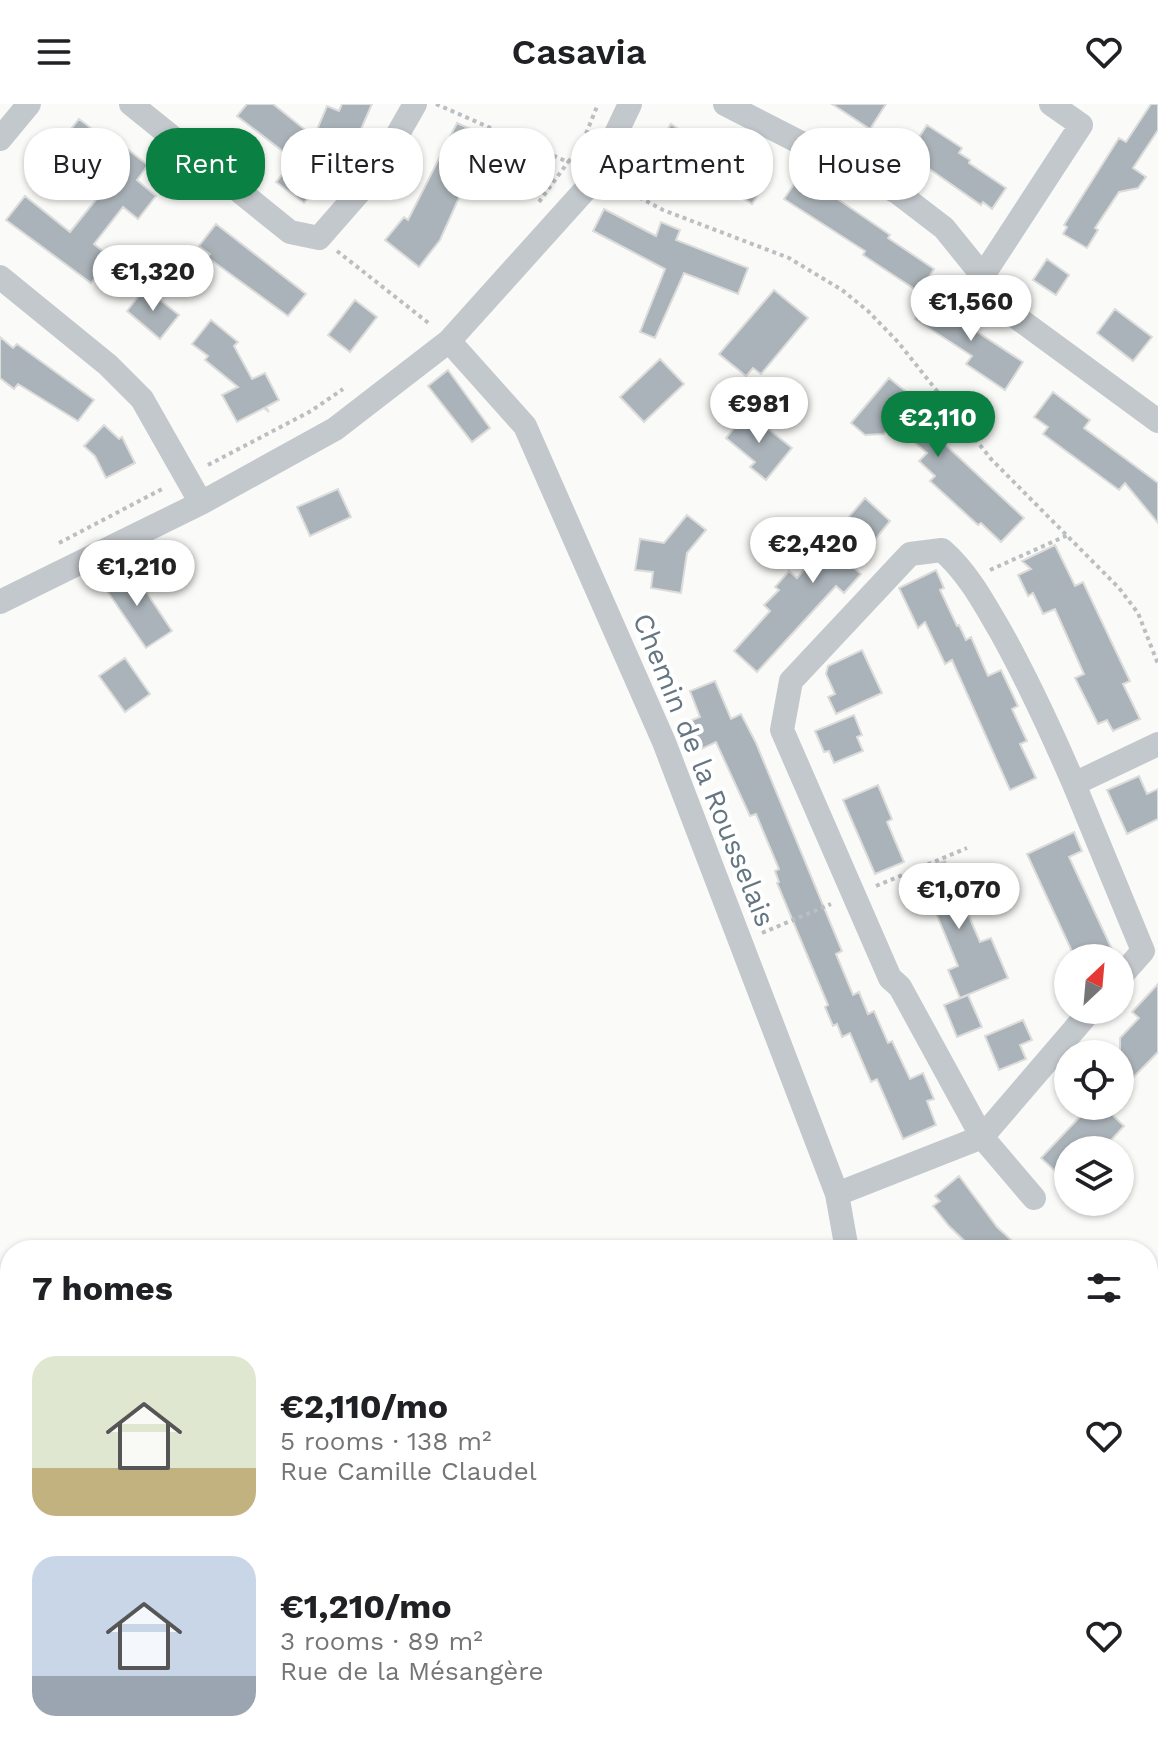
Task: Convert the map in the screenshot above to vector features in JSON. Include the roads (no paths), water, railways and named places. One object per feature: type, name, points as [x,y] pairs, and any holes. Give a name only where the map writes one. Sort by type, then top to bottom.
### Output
[{"type":"street","points":[[0,139],[29,104]]},
{"type":"street","points":[[131,104],[290,232],[319,238],[375,174],[415,104]]},
{"type":"street","points":[[0,602],[201,503],[335,429],[449,341],[597,175],[630,104]]},
{"type":"street","points":[[982,277],[1081,125],[1051,104]]},
{"type":"street","points":[[731,105],[897,192],[944,228],[1016,317],[1155,411]]},
{"type":"street","points":[[0,277],[108,365],[142,399],[201,503]]},
{"type":"street","name":"Chemin de la Rousselais","points":[[449,341],[525,426],[664,742],[837,1194],[845,1240]]},
{"type":"street","points":[[1034,1198],[982,1137],[900,987],[890,978],[782,730],[791,681],[910,554],[942,550],[962,568],[1028,682],[1143,951],[1134,961]]},
{"type":"street","points":[[1074,784],[1158,744]]},
{"type":"street","points":[[837,1194],[982,1137],[1079,1024]]}]
